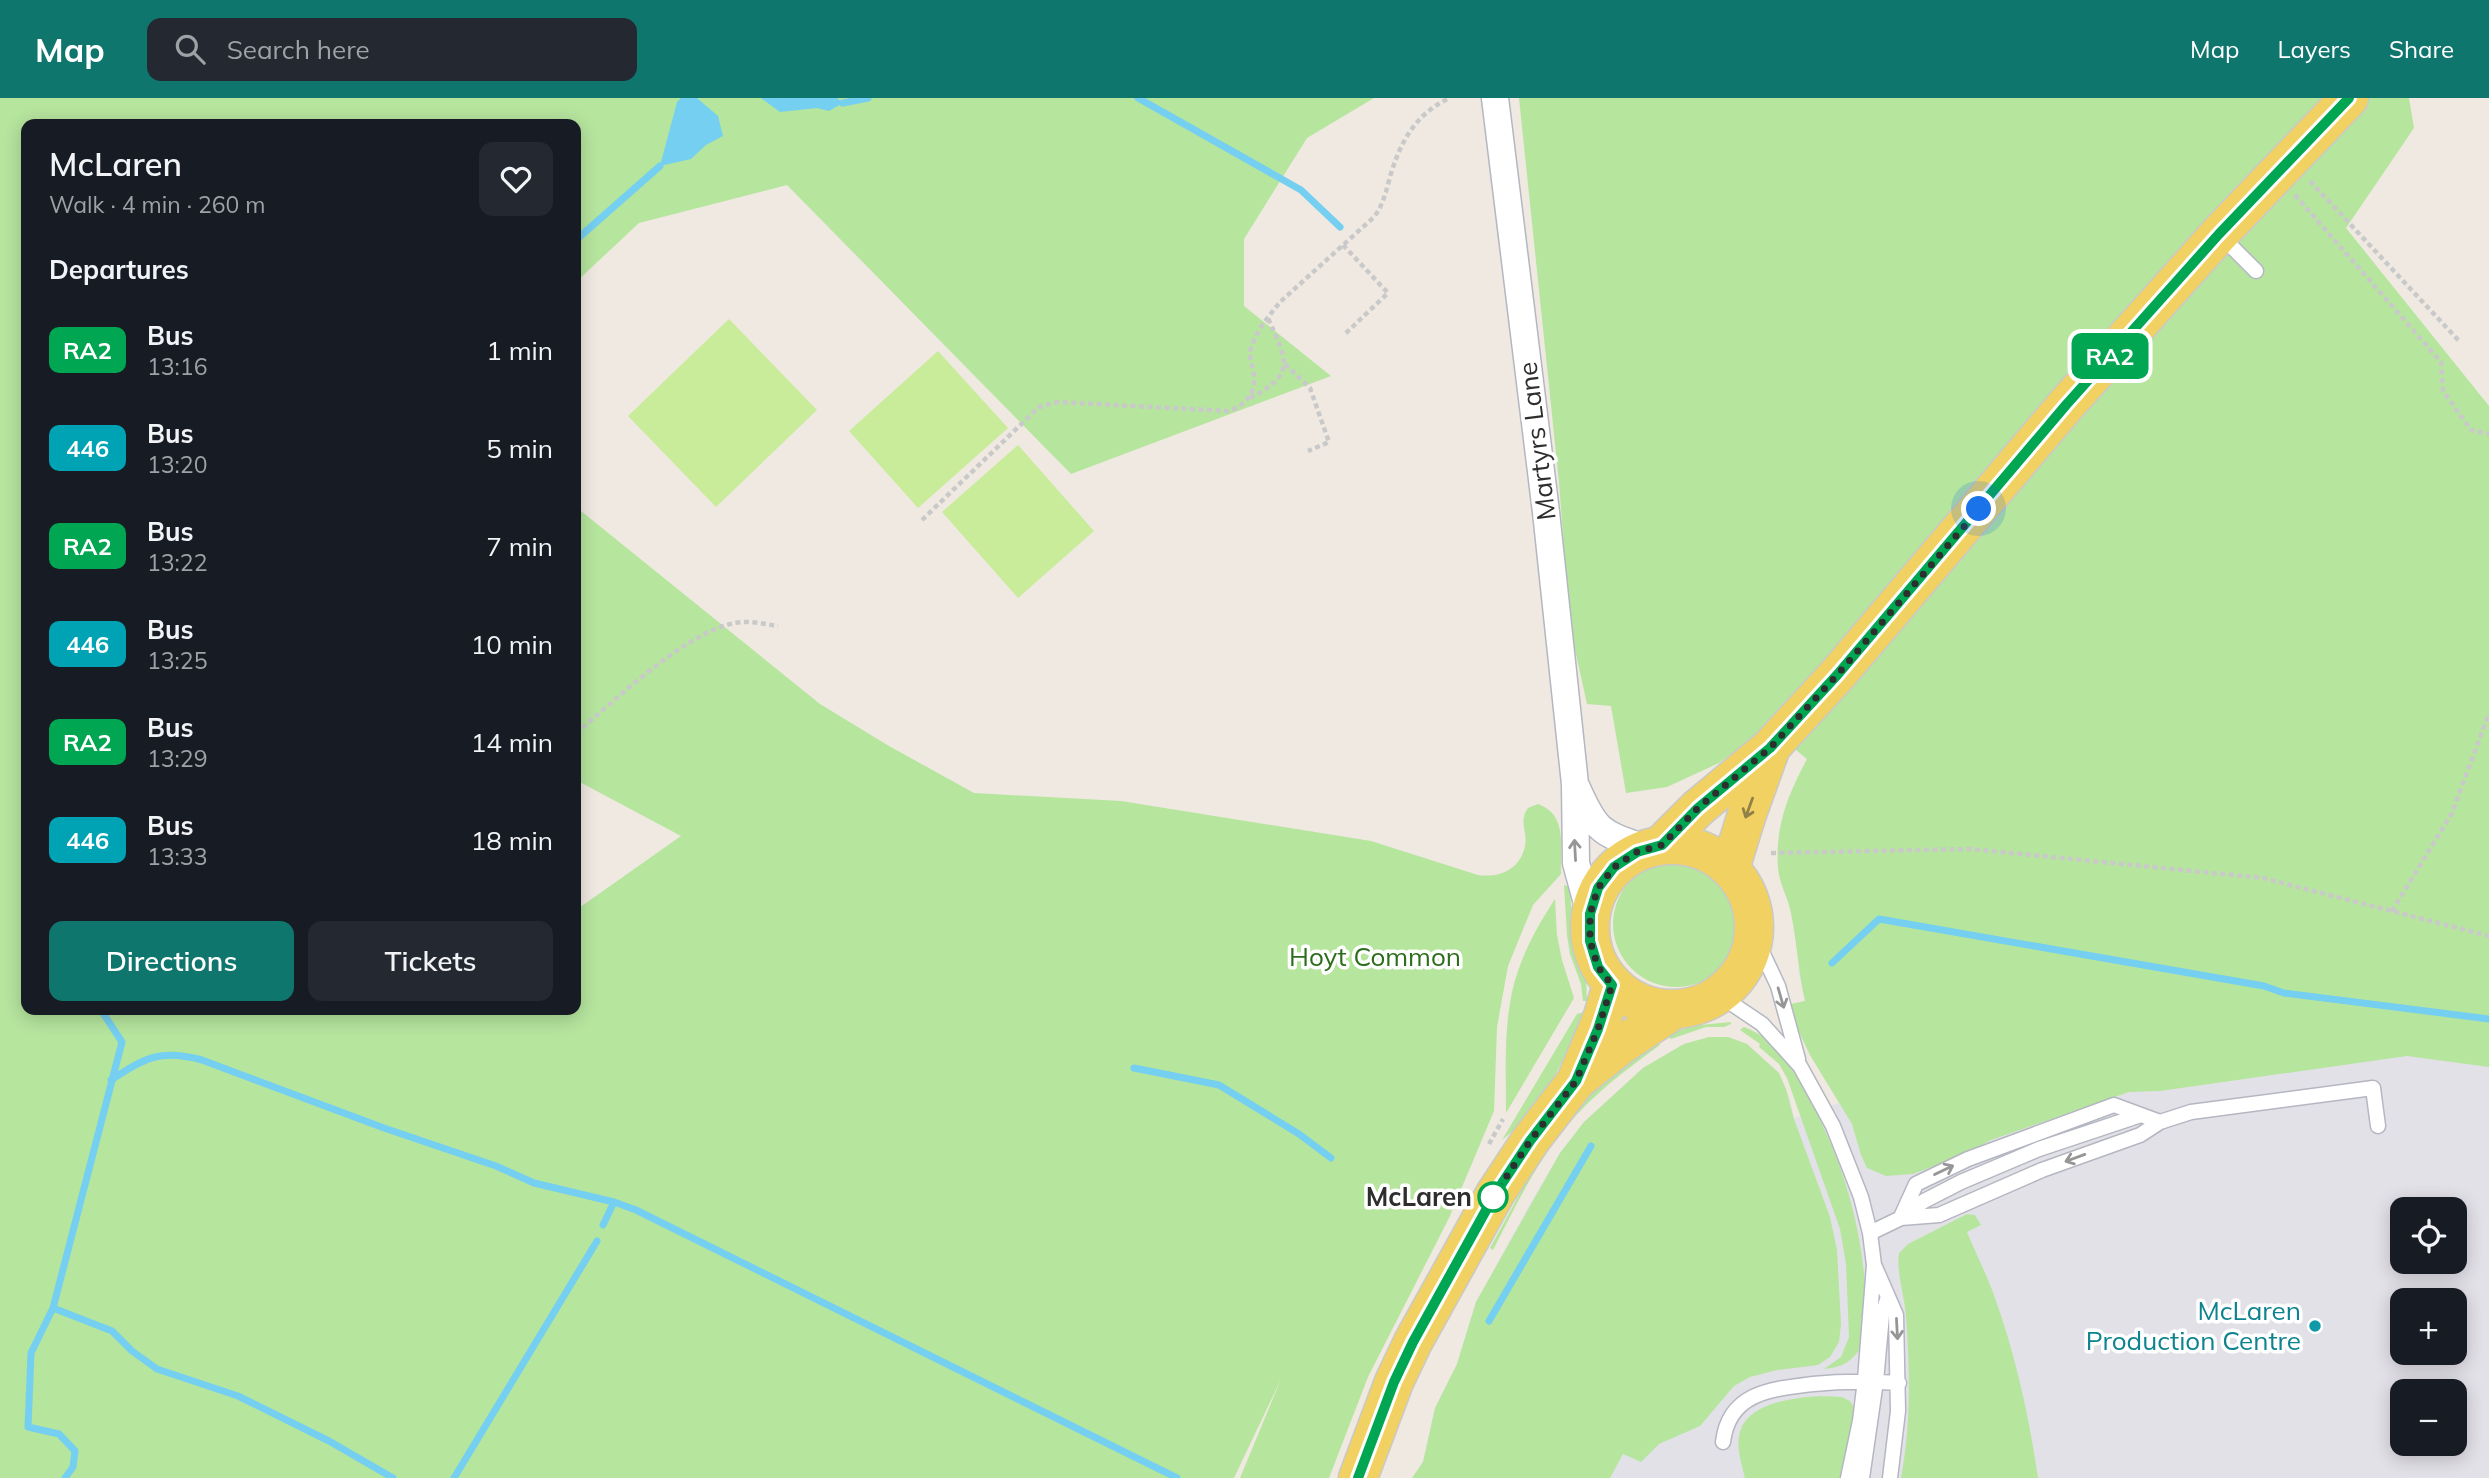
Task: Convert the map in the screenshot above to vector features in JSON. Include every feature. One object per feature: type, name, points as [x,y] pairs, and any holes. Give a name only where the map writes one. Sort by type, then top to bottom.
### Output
[{"type":"main road","points":[[1655,847],[1770,748],[1838,674],[2066,405],[2219,234],[2295,175],[2349,98]]},
{"type":"main road","points":[[1730,869],[1770,748]]},
{"type":"main road","points":[[1679,845],[1707,852],[1730,869],[1747,893],[1753,914],[1754,935],[1749,956],[1739,975],[1719,995],[1693,1007],[1674,1010],[1637,1003],[1612,985],[1598,967],[1590,941],[1590,914],[1598,888],[1614,867],[1637,852],[1655,847],[1679,845]]},
{"type":"main road","points":[[1576,1081],[1598,1029],[1612,985]]},
{"type":"main road","points":[[1358,1478],[1394,1382],[1420,1330],[1495,1194],[1530,1141],[1576,1081],[1621,1045],[1674,1010]]},
{"type":"street","name":"Martyrs Lane","points":[[1495,98],[1546,512],[1575,784],[1576,863],[1590,914]]},
{"type":"street","name":"Martyrs Lane","points":[[1575,784],[1595,825],[1603,831],[1655,847]]},
{"type":"lane","points":[[2219,234],[2256,271]]},
{"type":"lane","points":[[1754,935],[1778,986],[1800,1066],[1843,1150],[1861,1198],[1870,1233],[1874,1265],[1871,1381],[1862,1478]]},
{"type":"lane","points":[[1719,995],[1762,1024],[1800,1066]]},
{"type":"lane","points":[[1901,1217],[1940,1215],[2042,1170],[2140,1135],[2160,1122],[2200,1111],[2373,1088],[2378,1126]]},
{"type":"lane","points":[[1901,1217],[1916,1184],[1968,1159],[2114,1105],[2160,1122]]},
{"type":"lane","points":[[1870,1233],[1961,1182],[2039,1149],[2141,1115]]},
{"type":"lane","points":[[2101,1127],[2108,1146]]},
{"type":"lane","points":[[1874,1265],[1896,1315],[1898,1411],[1890,1478]]},
{"type":"lane","points":[[1848,1478],[1888,1297]]},
{"type":"lane","points":[[1723,1442],[1725,1427],[1736,1408],[1761,1393],[1776,1388],[1871,1381],[1899,1383]]},
{"type":"path","points":[[1248,399],[1255,378],[1249,352],[1268,317],[1280,302],[1374,217],[1382,206],[1397,153],[1414,126],[1434,106],[1450,98]]},
{"type":"path","points":[[2295,175],[2460,341]]},
{"type":"path","points":[[2295,175],[2441,362],[2443,391],[2470,430],[2489,434]]},
{"type":"path","points":[[1343,245],[1388,293],[1345,334]]},
{"type":"path","points":[[1268,317],[1285,364],[1310,388],[1329,442],[1308,451]]},
{"type":"path","points":[[922,520],[1039,407],[1058,402],[1228,411],[1238,409],[1248,399],[1276,381],[1285,364]]},
{"type":"path","points":[[581,729],[677,650],[712,630],[735,623],[753,622],[778,626]]},
{"type":"path","points":[[2392,911],[2452,813],[2489,713]]},
{"type":"path","points":[[1772,853],[1971,849],[2263,878],[2489,936]]},
{"type":"shaded area","points":[[1798,969],[2489,1062],[2489,1478],[1412,1478],[1423,1462],[1435,1408],[1457,1364],[1476,1302],[1532,1200],[1560,1153],[1584,1122],[1643,1068],[1684,1044],[1709,1037],[1728,1037],[1747,1044],[1779,1073],[1790,1099],[1794,1118],[1839,1103],[1810,1055],[1799,1032],[1791,1004],[1805,1001]]},
{"type":"green space","name":"Hoyt Common","points":[[0,98],[1374,98],[1307,138],[1244,239],[1244,306],[1331,376],[1071,474],[787,185],[639,223],[581,277],[581,119],[21,119],[21,1015],[581,1015],[581,906],[681,836],[581,783],[581,511],[820,704],[974,793],[1121,801],[1371,841],[1486,876],[1508,871],[1518,861],[1526,841],[1523,822],[1525,813],[1528,808],[1538,804],[1548,809],[1558,824],[1561,874],[1533,905],[1508,966],[1497,1027],[1494,1111],[1449,1218],[1368,1377],[1329,1478],[1240,1478],[1281,1379],[1234,1478],[0,1478]]},
{"type":"green space","points":[[1519,98],[2409,98],[2414,128],[2346,228],[2489,406],[2489,1067],[2407,1056],[2160,1091],[2129,1092],[1991,1140],[1961,1156],[1913,1174],[1886,1176],[1867,1168],[1852,1124],[1810,1055],[1799,1032],[1791,1004],[1805,1001],[1790,909],[1779,873],[1778,852],[1784,811],[1807,759],[1768,727],[1719,763],[1667,787],[1626,793],[1611,706],[1587,704],[1570,627],[1559,482]]},
{"type":"green space","points":[[729,319],[817,410],[716,507],[628,416]]},
{"type":"green space","points":[[938,351],[1008,428],[918,508],[849,431]]},
{"type":"green space","points":[[1018,445],[1094,531],[1018,598],[942,512]]},
{"type":"green space","points":[[1676,861],[1700,866],[1720,880],[1734,900],[1739,924],[1734,948],[1720,968],[1700,982],[1676,987],[1652,982],[1632,968],[1618,948],[1613,924],[1618,900],[1632,880],[1652,866]]},
{"type":"green space","points":[[1564,885],[1570,887],[1573,938],[1586,979],[1587,1001],[1583,1001],[1581,984],[1570,954]]},
{"type":"green space","points":[[1555,899],[1557,935],[1574,998],[1506,1113],[1507,1030],[1513,989],[1527,949]]},
{"type":"green space","points":[[1584,1012],[1569,1048],[1541,1098],[1517,1127],[1502,1140],[1577,1014]]},
{"type":"green space","points":[[1731,1022],[1724,1027],[1706,1027],[1671,1039],[1667,1036],[1690,1026]]},
{"type":"green space","points":[[1744,1027],[1762,1036],[1791,1068],[1817,1113],[1847,1189],[1862,1257],[1867,1320],[1859,1351],[1846,1363],[1836,1367],[1824,1369],[1841,1357],[1849,1337],[1846,1264],[1840,1229],[1787,1078],[1779,1064],[1759,1047],[1760,1044],[1740,1030]]},
{"type":"green space","points":[[1709,1037],[1728,1037],[1747,1044],[1779,1073],[1786,1089],[1794,1119],[1830,1217],[1837,1250],[1841,1324],[1839,1342],[1830,1357],[1818,1365],[1777,1370],[1750,1377],[1734,1386],[1700,1426],[1659,1444],[1641,1462],[1623,1454],[1610,1478],[1412,1478],[1423,1462],[1435,1408],[1457,1364],[1476,1302],[1560,1153],[1584,1122],[1643,1068],[1684,1044]]},
{"type":"green space","points":[[1655,1042],[1660,1045],[1599,1093],[1556,1140],[1527,1186],[1493,1250],[1490,1248],[1554,1131],[1597,1084]]},
{"type":"green space","points":[[1967,1214],[1975,1215],[1981,1225],[1967,1232],[1992,1289],[2009,1342],[2026,1409],[2038,1478],[1901,1478],[1907,1438],[1909,1378],[1899,1253],[1908,1244]]},
{"type":"green space","points":[[1816,1396],[1842,1397],[1850,1401],[1856,1411],[1843,1478],[1745,1478],[1739,1441],[1741,1429],[1748,1419],[1771,1404],[1786,1400]]},
{"type":"water","points":[[681,98],[697,98],[718,116],[723,136],[706,145],[691,159],[660,166],[677,102]]},
{"type":"water","points":[[761,98],[837,98],[843,103],[829,111],[817,108],[780,112]]},
{"type":"waterway","points":[[843,103],[868,98]]},
{"type":"waterway","points":[[1138,98],[1301,190],[1340,227]]},
{"type":"waterway","points":[[581,236],[660,166]]},
{"type":"waterway","points":[[1832,963],[1879,919],[2264,986],[2284,993],[2489,1019]]},
{"type":"waterway","points":[[65,1478],[73,1467],[75,1451],[59,1434],[28,1427],[31,1353],[53,1308],[122,1042],[104,1015]]},
{"type":"waterway","points":[[111,1080],[154,1057],[175,1055],[202,1060],[384,1128],[496,1166],[534,1183],[614,1202],[636,1210],[1177,1478]]},
{"type":"waterway","points":[[1134,1068],[1219,1085],[1299,1134],[1331,1158]]},
{"type":"waterway","points":[[1489,1321],[1591,1146]]},
{"type":"waterway","points":[[603,1225],[614,1202]]},
{"type":"waterway","points":[[454,1478],[597,1241]]},
{"type":"waterway","points":[[53,1308],[112,1331],[132,1351],[157,1369],[238,1396],[329,1441],[393,1478]]},
{"type":"bus line","name":"RA2","points":[[1358,1478],[1394,1382],[1413,1342],[1495,1194],[1530,1141],[1576,1081],[1598,1029],[1612,985],[1598,967],[1590,941],[1590,914],[1598,888],[1614,867],[1637,852],[1662,845],[1679,825],[1770,748],[1838,674],[2066,405],[2219,234],[2349,98]]},
{"type":"place","name":"McLaren","points":[[1493,1197]]},
{"type":"place","name":"McLaren Production Centre","points":[[2315,1326]]},
{"type":"route","points":[[1493,1197],[1530,1141],[1576,1081],[1607,1005],[1612,985],[1598,967],[1590,941],[1590,914],[1598,888],[1614,867],[1637,852],[1662,845],[1679,825],[1770,748],[1838,674],[1979,509]]}]
